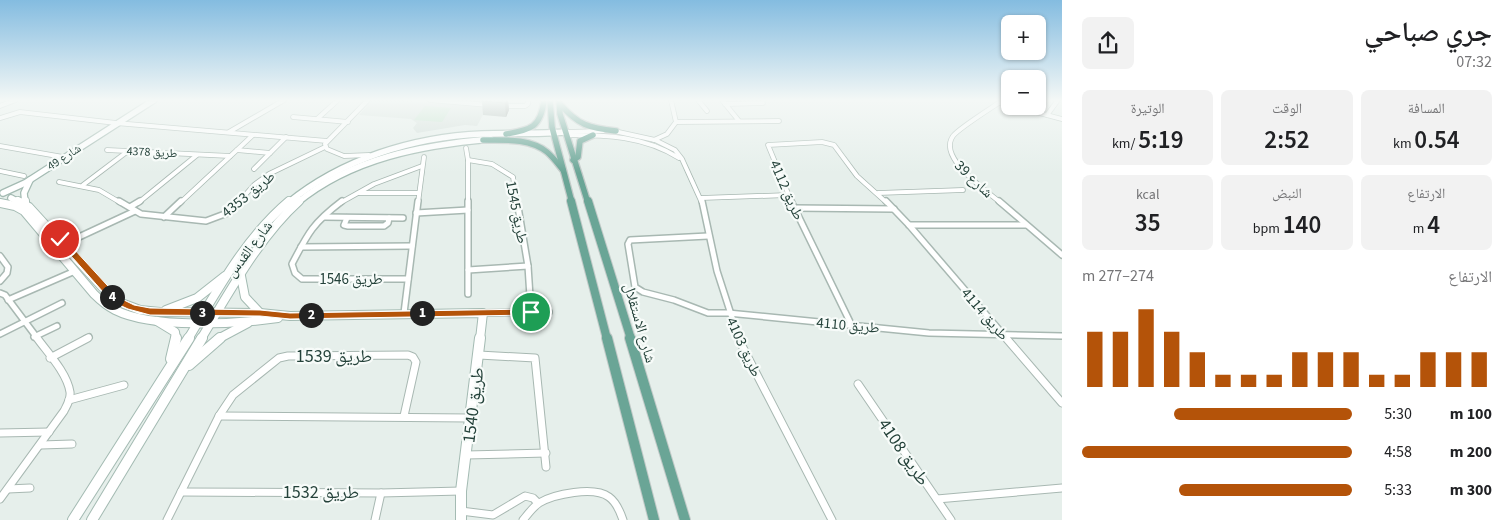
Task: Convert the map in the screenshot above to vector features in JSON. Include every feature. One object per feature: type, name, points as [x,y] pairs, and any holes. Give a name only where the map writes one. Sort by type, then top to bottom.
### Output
[{"type":"main road","name":"شارع 49","points":[[2,194],[63,158],[114,124]]},
{"type":"main road","points":[[506,134],[523,131],[536,124]]},
{"type":"main road","points":[[552,124],[654,520]]},
{"type":"main road","name":"شارع الاستقلال","points":[[564,124],[573,160],[601,240],[685,520]]},
{"type":"main road","points":[[581,124],[616,131]]},
{"type":"main road","name":"شارع القدس","points":[[73,520],[232,270],[256,235],[292,199],[341,168],[384,151],[444,138],[506,134],[555,135]]},
{"type":"main road","name":"شارع القدس","points":[[92,520],[213,317],[282,218],[300,201],[351,170],[412,150],[446,143],[566,134]]},
{"type":"main road","points":[[573,160],[578,157],[580,141],[593,135]]},
{"type":"main road","points":[[483,140],[520,141],[531,144],[549,153],[563,170]]},
{"type":"main road","name":"شارع 49","points":[[0,204],[11,196],[27,179]]},
{"type":"main road","points":[[25,204],[27,179]]},
{"type":"main road","points":[[2,194],[11,196],[25,204],[114,299],[131,307],[201,318]]},
{"type":"main road","points":[[0,204],[15,206],[24,210],[94,294],[111,308],[121,313],[162,323],[174,332],[176,339],[168,369]]},
{"type":"main road","points":[[160,312],[198,298],[232,270]]},
{"type":"main road","points":[[241,275],[242,293],[245,299],[260,313]]},
{"type":"main road","points":[[146,318],[201,318],[260,313],[290,316]]},
{"type":"main road","points":[[183,370],[218,339],[236,328],[254,321],[290,316],[483,313]]},
{"type":"main road","name":"طريق 1540","points":[[461,516],[461,491],[483,313]]},
{"type":"main road","points":[[213,317],[254,321]]},
{"type":"street","name":"طريق 4378","points":[[132,124],[286,137],[326,144]]},
{"type":"street","points":[[228,132],[242,124]]},
{"type":"street","name":"طريق 4353","points":[[59,182],[83,185],[103,192],[145,215],[206,220],[224,215],[254,185],[269,174],[326,144],[346,124]]},
{"type":"street","points":[[634,138],[655,140],[667,134],[674,124]]},
{"type":"street","name":"شارع 39","points":[[969,124],[953,136],[949,145],[949,154],[960,168],[1062,255]]},
{"type":"street","name":"طريق 4103","points":[[566,134],[616,131],[655,140],[675,150],[685,164],[701,198],[708,236],[728,314],[736,334],[832,520]]},
{"type":"street","name":"طريق 4103","points":[[566,134],[634,138],[658,145],[685,164]]},
{"type":"street","points":[[164,217],[252,135]]},
{"type":"street","points":[[254,169],[286,137]]},
{"type":"street","name":"طريق 4103","points":[[655,140],[658,145]]},
{"type":"street","name":"طريق 4112","points":[[852,326],[794,208],[768,145],[822,142],[831,144],[859,179],[878,192]]},
{"type":"street","points":[[326,144],[348,159],[348,162],[341,168]]},
{"type":"street","points":[[0,146],[63,158]]},
{"type":"street","points":[[466,148],[468,160],[468,294]]},
{"type":"street","name":"طريق 4378","points":[[107,150],[230,156]]},
{"type":"street","points":[[237,150],[270,154]]},
{"type":"street","points":[[83,185],[129,151]]},
{"type":"street","points":[[344,156],[360,157],[384,151]]},
{"type":"street","name":"طريق 4378","points":[[130,207],[145,199],[197,154]]},
{"type":"street","points":[[404,313],[424,157]]},
{"type":"street","name":"طريق 1545","points":[[468,160],[480,159],[494,164],[513,177],[528,266],[531,312]]},
{"type":"street","name":"طريق 1546","points":[[408,279],[302,279],[295,273],[292,264],[306,236],[323,218],[356,193],[398,173],[422,166]]},
{"type":"street","points":[[0,171],[27,179]]},
{"type":"street","points":[[878,192],[963,190]]},
{"type":"street","name":"طريق 4114","points":[[878,192],[909,225],[1062,403]]},
{"type":"street","points":[[356,193],[418,193]]},
{"type":"street","points":[[701,198],[788,195]]},
{"type":"street","points":[[794,208],[894,209]]},
{"type":"street","points":[[416,213],[468,210]]},
{"type":"street","points":[[64,244],[135,211]]},
{"type":"street","points":[[323,218],[403,218]]},
{"type":"street","points":[[346,218],[344,224],[348,226],[384,226],[390,218]]},
{"type":"street","points":[[909,225],[1026,225]]},
{"type":"street","name":"طريق 4110","points":[[708,236],[630,240],[628,244],[634,284],[639,290],[674,300],[708,313],[929,333],[1062,336]]},
{"type":"street","points":[[301,247],[412,246]]},
{"type":"street","points":[[0,256],[8,267],[7,273],[0,281]]},
{"type":"street","name":"طريق 1545","points":[[468,270],[528,266]]},
{"type":"street","points":[[8,300],[75,271]]},
{"type":"street","points":[[0,293],[8,300],[50,358],[65,381],[70,393],[69,400],[41,445],[0,499]]},
{"type":"street","points":[[0,334],[62,302]]},
{"type":"street","points":[[483,313],[549,312]]},
{"type":"street","points":[[34,337],[57,326]]},
{"type":"street","points":[[50,358],[89,337]]},
{"type":"street","name":"طريق 1539","points":[[166,520],[219,416],[238,389],[279,358],[288,356],[408,355],[413,357],[416,362],[404,416]]},
{"type":"street","name":"طريق 1540","points":[[479,355],[535,358],[546,467]]},
{"type":"street","name":"طريق 4108","points":[[858,384],[951,520]]},
{"type":"street","points":[[69,400],[124,385]]},
{"type":"street","points":[[219,416],[470,418]]},
{"type":"street","points":[[0,433],[49,432]]},
{"type":"street","points":[[41,445],[72,444]]},
{"type":"street","name":"طريق 1540","points":[[466,455],[546,453]]},
{"type":"street","points":[[8,489],[30,488]]},
{"type":"street","points":[[937,499],[1062,488]]},
{"type":"street","points":[[523,520],[538,504],[564,495],[592,490],[606,494],[616,504],[624,520]]},
{"type":"street","name":"طريق 1532","points":[[181,492],[380,493],[461,491]]},
{"type":"street","points":[[375,520],[380,493]]},
{"type":"street","points":[[461,516],[493,515],[525,496],[533,498],[538,504]]},
{"type":"shaded area","points":[[416,124],[478,124],[477,126],[465,125],[417,133],[413,128]]},
{"type":"route","points":[[60,239],[114,299],[140,310],[260,313],[290,316],[531,312]]}]
